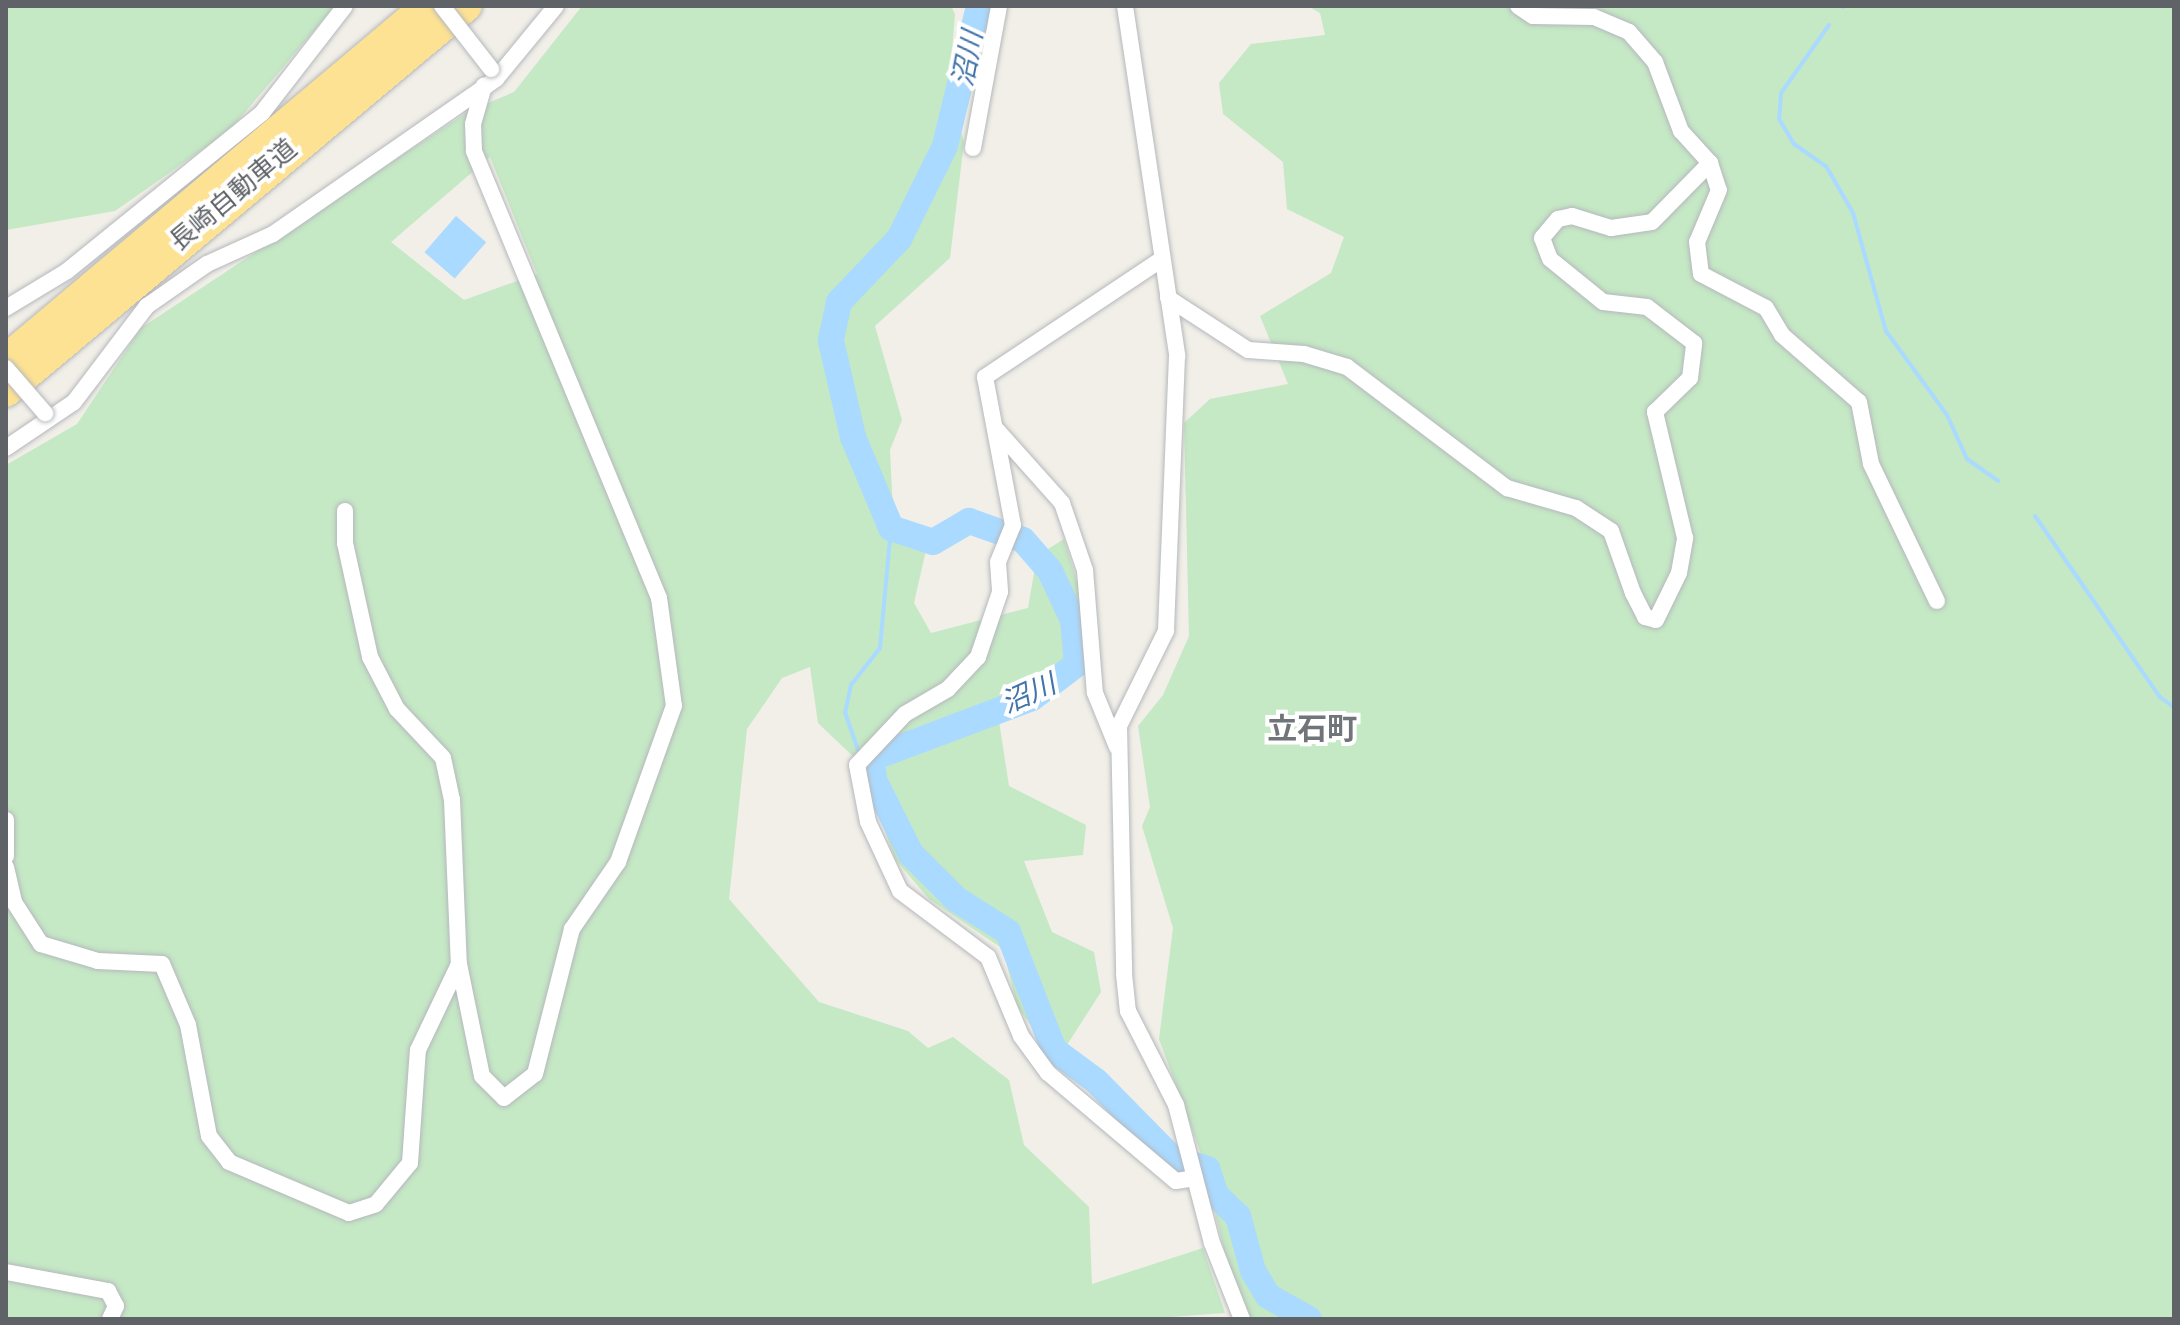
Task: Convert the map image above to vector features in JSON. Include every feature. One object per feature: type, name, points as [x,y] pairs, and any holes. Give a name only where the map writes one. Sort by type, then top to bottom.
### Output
[{"type":"highway","name":"長崎自動車道","points":[[6,359],[426,6]]},
{"type":"highway","name":"長崎自動車道","points":[[6,392],[467,6]]},
{"type":"street","points":[[6,308],[67,271],[262,113],[345,6]]},
{"type":"street","points":[[442,6],[490,78]]},
{"type":"street","points":[[6,448],[49,418],[147,306],[207,264],[273,234],[490,78],[556,6]]},
{"type":"street","points":[[973,148],[999,6]]},
{"type":"street","points":[[1125,6],[1177,356],[1166,631],[1123,709],[1118,749],[1128,1011],[1176,1105],[1195,1178],[1242,1319]]},
{"type":"street","points":[[1518,6],[1533,16],[1594,17],[1629,32],[1655,62],[1681,131],[1710,163],[1719,190],[1697,242],[1701,274],[1766,308],[1782,335],[1859,402],[1871,464],[1937,601]]},
{"type":"street","points":[[345,511],[345,543],[370,657],[397,709],[438,748],[445,768],[459,964],[482,1076],[497,1098],[514,1095],[535,1074],[572,929],[618,862],[674,706],[659,598],[474,151],[471,136],[490,78]]},
{"type":"street","points":[[1168,298],[1248,350],[1304,354],[1347,367],[1507,488],[1576,508],[1611,531],[1645,617],[1656,620],[1679,573],[1685,538],[1655,412],[1690,378],[1694,343],[1647,307],[1603,302],[1550,259],[1542,238],[1558,219],[1572,216],[1611,228],[1652,222],[1710,163]]},
{"type":"street","points":[[1162,259],[985,377],[1012,534],[998,562],[1000,592],[978,657],[948,689],[905,714],[857,765],[868,822],[900,891],[988,957],[1021,1036],[1048,1073],[1176,1181],[1195,1178]]},
{"type":"street","points":[[6,368],[49,418]]},
{"type":"street","points":[[996,430],[1062,503],[1085,570],[1095,693],[1118,749]]},
{"type":"street","points":[[6,820],[6,856]]},
{"type":"street","points":[[6,867],[14,902],[41,944],[98,961],[153,958],[162,964],[188,1025],[209,1136],[229,1162],[349,1213],[376,1204],[410,1163],[418,1050],[459,964]]},
{"type":"street","points":[[6,1272],[99,1287],[116,1306],[110,1319]]},
{"type":"green space","points":[[6,6],[335,6],[229,131],[115,211],[6,230]]},
{"type":"green space","points":[[582,6],[951,6],[955,14],[949,87],[964,142],[950,258],[875,326],[902,420],[890,450],[893,512],[926,550],[914,603],[931,633],[1028,608],[1037,556],[1064,539],[1083,600],[1088,658],[996,702],[1009,786],[1086,825],[1083,855],[1024,861],[1052,932],[1094,952],[1101,992],[1056,1062],[1017,1006],[1003,949],[929,899],[895,859],[861,764],[818,723],[810,667],[782,678],[747,729],[729,899],[819,1002],[908,1031],[928,1048],[953,1037],[1009,1080],[1024,1145],[1089,1207],[1092,1284],[1203,1248],[1225,1313],[1143,1319],[6,1319],[6,465],[77,424],[141,328],[469,111],[514,92]],"holes":[[[490,157],[537,274],[464,300],[391,242]]]},
{"type":"green space","points":[[1308,6],[2174,6],[2174,1319],[1241,1319],[1200,1151],[1159,1039],[1173,928],[1142,826],[1150,807],[1138,726],[1163,695],[1189,636],[1184,423],[1210,399],[1288,384],[1260,316],[1331,273],[1344,237],[1287,209],[1283,162],[1223,114],[1219,83],[1251,44],[1325,35],[1320,13]]},
{"type":"water","points":[[456,216],[486,242],[455,278],[425,252]]},
{"type":"waterway","name":"沼川","points":[[979,6],[945,146],[899,239],[839,302],[831,341],[853,437],[891,528],[933,542],[969,521],[1023,540],[1050,571],[1073,620],[1077,664],[1032,698],[872,758],[874,780],[911,854],[956,899],[1008,932],[1054,1050],[1096,1081],[1172,1158],[1207,1169],[1216,1195],[1238,1216],[1253,1271],[1268,1296],[1309,1319]]},
{"type":"waterway","points":[[1829,25],[1781,93],[1779,119],[1794,144],[1826,166],[1853,213],[1886,331],[1947,415],[1967,459],[1998,481]]},
{"type":"waterway","points":[[2035,516],[2160,697],[2174,707]]},
{"type":"waterway","points":[[858,750],[845,713],[851,685],[880,648],[891,528]]},
{"type":"district","name":"立石町","points":[[1312,730]]}]
